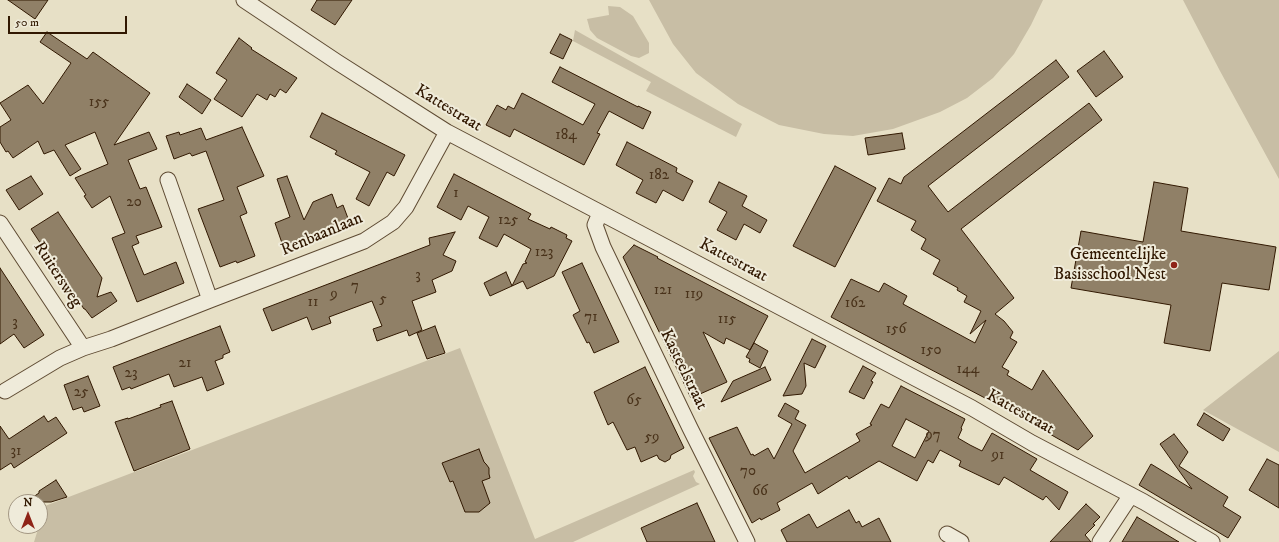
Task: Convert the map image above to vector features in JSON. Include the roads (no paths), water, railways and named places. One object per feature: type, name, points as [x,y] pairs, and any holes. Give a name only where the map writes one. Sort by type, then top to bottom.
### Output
[{"type":"street","name":"Kattestraat","points":[[244,0],[337,62],[447,132],[965,404],[1032,443],[1131,495],[1212,542]]},
{"type":"street","name":"Renbaanlaan","points":[[6,391],[60,358],[83,348],[111,339],[364,242],[393,222],[406,206],[447,132]]},
{"type":"street","points":[[168,180],[210,300]]},
{"type":"street","name":"Kasteelstraat","points":[[600,213],[595,224],[603,247],[690,428],[747,542]]},
{"type":"street","name":"Ruitersweg","points":[[0,223],[83,348]]},
{"type":"street","points":[[1100,542],[1131,495]]},
{"type":"street","points":[[948,534],[962,542]]},
{"type":"place","name":"Gemeentelijke Basisschool Nest","points":[[1174,265]]}]
